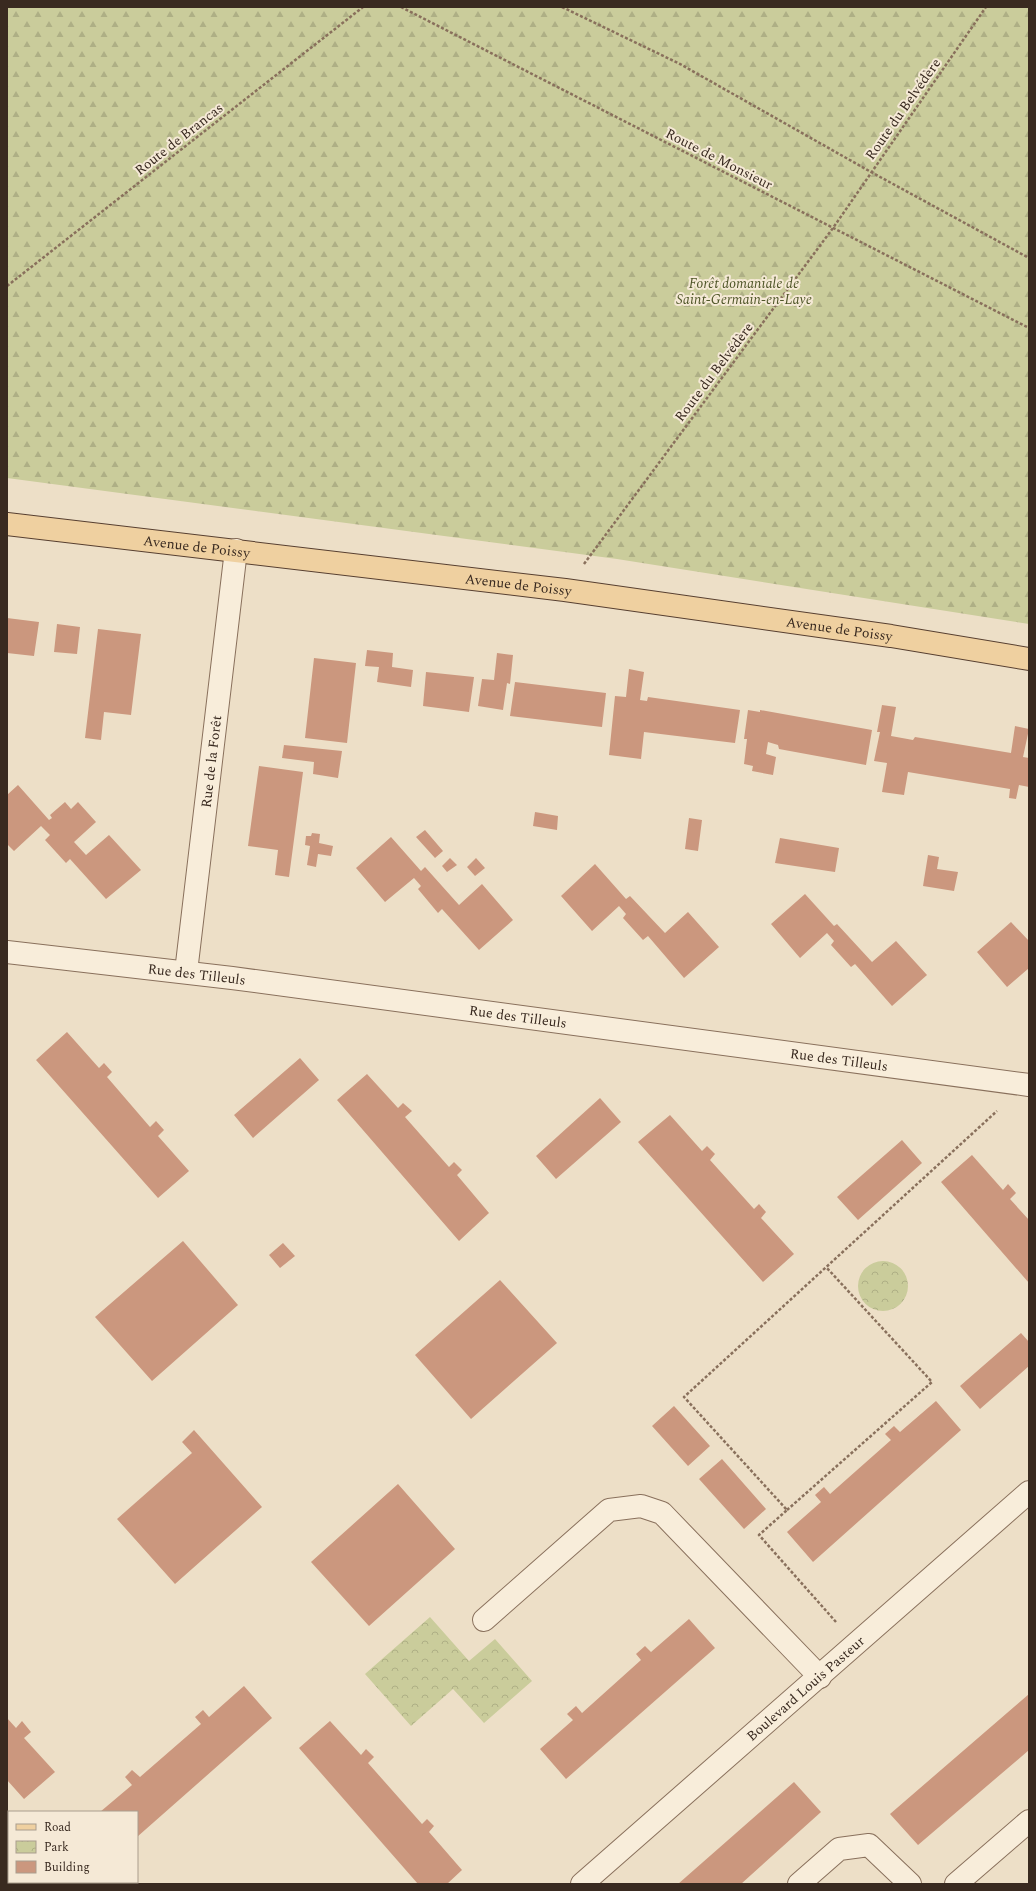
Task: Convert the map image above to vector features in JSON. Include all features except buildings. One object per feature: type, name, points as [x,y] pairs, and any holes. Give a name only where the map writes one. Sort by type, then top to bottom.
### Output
[{"type":"main road","name":"Avenue de Poissy","points":[[7,524],[565,590],[891,636],[1029,658]]},
{"type":"street","name":"Rue de la Forêt","points":[[186,972],[236,550]]},
{"type":"street","name":"Rue des Tilleuls","points":[[7,952],[186,972],[1022,1083]]},
{"type":"street","name":"Boulevard Louis Pasteur","points":[[582,1884],[820,1677],[1029,1492]]},
{"type":"street","points":[[484,1620],[608,1510],[641,1506],[662,1513],[820,1677]]},
{"type":"street","points":[[956,1884],[1029,1821]]},
{"type":"street","points":[[799,1884],[839,1849],[869,1845],[910,1884]]},
{"type":"path","name":"Route de Brancas","points":[[7,286],[363,7]]},
{"type":"path","name":"Route de Monsieur","points":[[401,7],[1029,328]]},
{"type":"path","points":[[562,7],[680,64],[871,172],[1029,258]]},
{"type":"path","name":"Route du Belvédère","points":[[565,590],[833,228],[986,7]]},
{"type":"path","points":[[787,1510],[684,1397],[998,1109],[1022,1083]]},
{"type":"path","points":[[826,1267],[932,1382],[759,1536],[856,1645]]},
{"type":"green space","name":"Forêt domaniale de Saint-Germain-en-Laye","points":[[7,7],[1029,7],[1029,624],[617,559],[7,478]]},
{"type":"green space","points":[[878,1261],[888,1261],[901,1268],[908,1281],[908,1291],[901,1304],[888,1311],[878,1311],[869,1307],[862,1300],[858,1291],[858,1281],[862,1272],[869,1265]]},
{"type":"green space","points":[[430,1617],[469,1661],[495,1639],[532,1681],[484,1723],[453,1689],[411,1726],[365,1674]]}]
